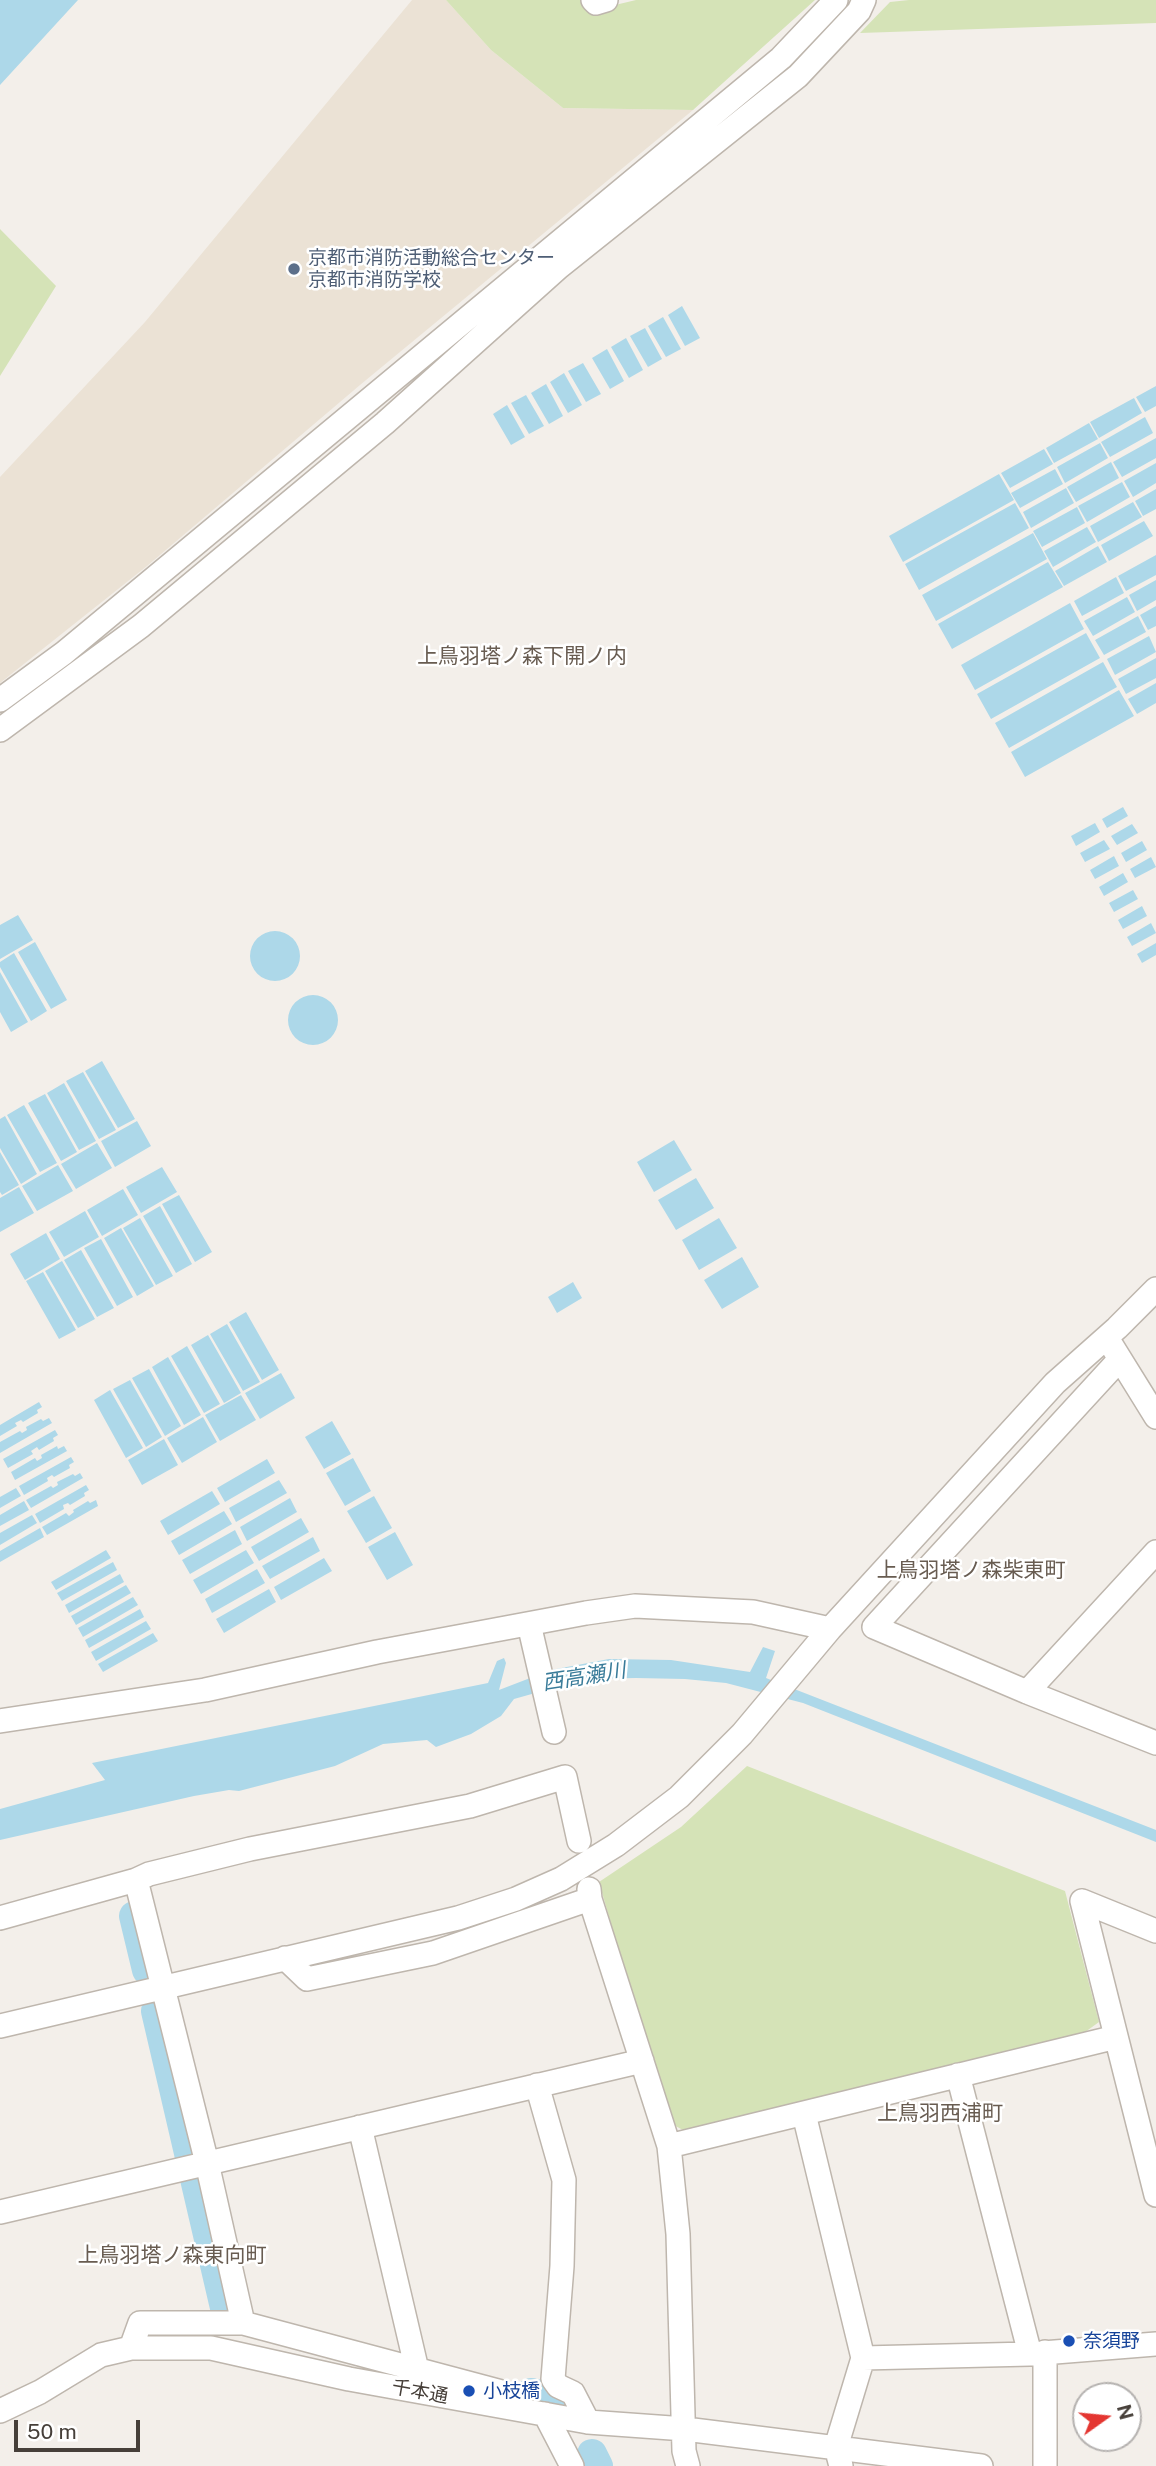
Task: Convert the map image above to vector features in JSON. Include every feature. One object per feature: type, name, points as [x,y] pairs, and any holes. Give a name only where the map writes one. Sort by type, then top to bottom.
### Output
[{"type":"street","points":[[593,0],[596,3],[606,0]]},
{"type":"street","points":[[0,700],[75,645],[781,58],[836,0]]},
{"type":"street","points":[[0,730],[141,626],[385,423],[559,268],[797,76],[859,11],[864,0]]},
{"type":"street","points":[[0,2026],[458,1918],[516,1899],[561,1880],[616,1845],[679,1797],[743,1734],[830,1629],[1055,1383],[1107,1338],[1156,1289]]},
{"type":"street","points":[[1107,1338],[1156,1417]]},
{"type":"street","points":[[1120,1359],[874,1627],[1156,1744]]},
{"type":"street","points":[[1027,1692],[1156,1552]]},
{"type":"street","points":[[0,1721],[205,1690],[377,1652],[530,1630],[635,1606],[753,1612],[830,1629]]},
{"type":"street","points":[[530,1630],[554,1732]]},
{"type":"street","points":[[0,1917],[136,1880],[149,1874],[250,1849],[470,1806],[565,1777],[579,1841]]},
{"type":"street","points":[[136,1880],[163,1987],[197,2165],[243,2323]]},
{"type":"street","points":[[285,1958],[307,1979],[433,1952],[589,1894],[669,2146],[678,2234],[684,2451],[688,2466]]},
{"type":"street","points":[[1156,1931],[1082,1900],[1156,2195]]},
{"type":"street","points":[[669,2146],[1116,2037]]},
{"type":"street","points":[[0,2212],[642,2061]]},
{"type":"street","points":[[958,2075],[1038,2353],[1045,2466]]},
{"type":"street","points":[[537,2085],[564,2180],[562,2266],[553,2379],[558,2386],[573,2393],[588,2422]]},
{"type":"street","points":[[804,2114],[863,2358],[838,2457]]},
{"type":"street","points":[[360,2127],[417,2370]]},
{"type":"street","points":[[131,2348],[140,2323],[243,2323],[502,2392],[517,2409]]},
{"type":"street","points":[[863,2358],[1038,2353],[1156,2344]]},
{"type":"street","name":"千本通","points":[[0,2411],[40,2392],[101,2355],[131,2348],[211,2348],[349,2379],[588,2422],[685,2429],[838,2457],[981,2466]]},
{"type":"street","points":[[545,2414],[572,2466]]},
{"type":"shaded area","points":[[412,0],[446,0],[491,50],[563,108],[693,110],[360,385],[147,566],[0,683],[0,477],[145,322]]},
{"type":"green space","points":[[446,0],[584,0],[611,6],[636,0],[815,0],[693,110],[563,108],[491,50]]},
{"type":"green space","points":[[1156,0],[1156,23],[860,33],[890,2]]},
{"type":"green space","points":[[0,229],[56,286],[0,376]]},
{"type":"green space","points":[[747,1766],[1065,1891],[1099,2022],[1081,2035],[683,2130],[668,2122],[599,1882],[681,1827]]},
{"type":"water","points":[[0,0],[78,0],[0,85]]},
{"type":"water","points":[[682,306],[700,338],[685,346],[668,315]]},
{"type":"water","points":[[663,317],[681,349],[666,357],[648,326]]},
{"type":"water","points":[[645,328],[662,359],[648,367],[630,336]]},
{"type":"water","points":[[626,338],[643,370],[629,378],[611,347]]},
{"type":"water","points":[[607,349],[624,381],[610,389],[592,358]]},
{"type":"water","points":[[583,363],[601,394],[586,402],[568,371]]},
{"type":"water","points":[[564,373],[582,405],[568,413],[550,382]]},
{"type":"water","points":[[546,384],[563,416],[549,424],[531,393]]},
{"type":"water","points":[[1156,386],[1156,406],[1145,412],[1136,397]]},
{"type":"water","points":[[526,395],[544,426],[529,434],[511,403]]},
{"type":"water","points":[[1134,398],[1142,413],[1099,438],[1090,422]]},
{"type":"water","points":[[507,405],[525,437],[511,445],[493,414]]},
{"type":"water","points":[[1145,417],[1153,433],[1110,457],[1101,442]]},
{"type":"water","points":[[1089,423],[1098,439],[1054,463],[1046,448]]},
{"type":"water","points":[[1156,438],[1156,458],[1122,477],[1113,462]]},
{"type":"water","points":[[1100,443],[1108,458],[1065,483],[1057,467]]},
{"type":"water","points":[[1044,449],[1053,464],[1010,488],[1001,473]]},
{"type":"water","points":[[1111,462],[1119,478],[1076,502],[1067,487]]},
{"type":"water","points":[[1156,463],[1156,483],[1133,497],[1124,481]]},
{"type":"water","points":[[1055,469],[1063,484],[1020,508],[1011,493]]},
{"type":"water","points":[[999,474],[1014,500],[903,562],[889,536]]},
{"type":"water","points":[[1122,482],[1130,497],[1087,522],[1078,506]]},
{"type":"water","points":[[1066,488],[1074,503],[1031,528],[1023,512]]},
{"type":"water","points":[[1156,489],[1156,509],[1143,516],[1135,501]]},
{"type":"water","points":[[1133,502],[1142,517],[1098,542],[1090,526]]},
{"type":"water","points":[[1015,503],[1029,528],[919,590],[905,564]]},
{"type":"water","points":[[1077,507],[1085,523],[1042,547],[1033,531]]},
{"type":"water","points":[[1144,521],[1153,536],[1109,561],[1101,545]]},
{"type":"water","points":[[1087,527],[1096,542],[1053,567],[1044,551]]},
{"type":"water","points":[[1033,533],[1047,559],[936,621],[922,595]]},
{"type":"water","points":[[1098,546],[1107,562],[1064,586],[1055,571]]},
{"type":"water","points":[[1156,555],[1156,575],[1126,591],[1118,576]]},
{"type":"water","points":[[1048,562],[1063,587],[952,649],[938,624]]},
{"type":"water","points":[[1116,577],[1124,593],[1082,616],[1074,601]]},
{"type":"water","points":[[1156,580],[1156,600],[1137,611],[1129,595]]},
{"type":"water","points":[[1127,597],[1135,612],[1093,636],[1084,621]]},
{"type":"water","points":[[1070,603],[1084,629],[975,690],[961,665]]},
{"type":"water","points":[[1156,606],[1156,626],[1148,630],[1140,615]]},
{"type":"water","points":[[1138,616],[1146,632],[1104,655],[1095,640]]},
{"type":"water","points":[[1086,633],[1100,658],[991,719],[977,694]]},
{"type":"water","points":[[1149,636],[1156,652],[1115,675],[1107,659]]},
{"type":"water","points":[[1156,658],[1156,678],[1126,694],[1118,679]]},
{"type":"water","points":[[1103,662],[1117,687],[1009,748],[995,723]]},
{"type":"water","points":[[1156,683],[1156,703],[1137,714],[1128,699]]},
{"type":"water","points":[[1119,690],[1134,716],[1025,777],[1011,752]]},
{"type":"water","points":[[1123,807],[1128,816],[1107,828],[1102,819]]},
{"type":"water","points":[[1095,823],[1100,832],[1076,846],[1071,836]]},
{"type":"water","points":[[1132,824],[1138,833],[1117,845],[1111,836]]},
{"type":"water","points":[[1104,840],[1110,849],[1085,862],[1080,853]]},
{"type":"water","points":[[1142,841],[1147,850],[1126,862],[1121,853]]},
{"type":"water","points":[[1114,856],[1119,866],[1095,879],[1090,870]]},
{"type":"water","points":[[1151,857],[1156,867],[1135,878],[1130,869]]},
{"type":"water","points":[[1123,873],[1128,882],[1104,896],[1099,887]]},
{"type":"water","points":[[1133,890],[1138,899],[1114,912],[1109,903]]},
{"type":"water","points":[[1142,906],[1147,916],[1123,929],[1118,920]]},
{"type":"water","points":[[18,915],[33,940],[0,959],[0,925]]},
{"type":"water","points":[[1151,923],[1156,933],[1132,946],[1127,937]]},
{"type":"water","points":[[275,931],[293,938],[300,956],[293,974],[275,981],[257,974],[250,956],[257,938]]},
{"type":"water","points":[[35,942],[67,1000],[51,1009],[18,952]]},
{"type":"water","points":[[1156,943],[1156,955],[1142,963],[1137,954]]},
{"type":"water","points":[[14,953],[47,1011],[31,1021],[0,967],[0,962]]},
{"type":"water","points":[[0,972],[28,1022],[11,1032],[0,1012]]},
{"type":"water","points":[[313,995],[331,1002],[338,1020],[331,1038],[313,1045],[295,1038],[288,1020],[295,1002]]},
{"type":"water","points":[[102,1061],[135,1119],[118,1128],[85,1071]]},
{"type":"water","points":[[83,1072],[116,1130],[99,1139],[66,1081]]},
{"type":"water","points":[[64,1083],[96,1141],[79,1150],[47,1093]]},
{"type":"water","points":[[45,1094],[77,1152],[61,1161],[28,1103]]},
{"type":"water","points":[[24,1105],[57,1163],[40,1172],[7,1115]]},
{"type":"water","points":[[5,1116],[37,1174],[21,1184],[0,1148],[0,1119]]},
{"type":"water","points":[[137,1121],[151,1146],[115,1167],[101,1141]]},
{"type":"water","points":[[674,1140],[692,1170],[654,1192],[637,1162]]},
{"type":"water","points":[[97,1143],[112,1168],[76,1189],[61,1164]]},
{"type":"water","points":[[0,1152],[19,1185],[2,1195],[0,1192]]},
{"type":"water","points":[[58,1165],[73,1191],[37,1211],[22,1186]]},
{"type":"water","points":[[162,1167],[177,1192],[141,1213],[126,1187]]},
{"type":"water","points":[[696,1178],[714,1208],[676,1230],[658,1200]]},
{"type":"water","points":[[19,1187],[34,1213],[0,1232],[0,1198]]},
{"type":"water","points":[[123,1189],[138,1215],[102,1236],[87,1210]]},
{"type":"water","points":[[179,1195],[212,1252],[195,1262],[162,1204]]},
{"type":"water","points":[[160,1206],[192,1264],[176,1273],[143,1216]]},
{"type":"water","points":[[85,1211],[99,1237],[64,1257],[49,1232]]},
{"type":"water","points":[[140,1218],[173,1276],[156,1285],[123,1228]]},
{"type":"water","points":[[719,1218],[737,1248],[699,1270],[682,1240]]},
{"type":"water","points":[[121,1228],[154,1286],[137,1296],[104,1238]]},
{"type":"water","points":[[46,1233],[60,1259],[25,1280],[10,1254]]},
{"type":"water","points":[[101,1239],[133,1297],[117,1306],[84,1248]]},
{"type":"water","points":[[81,1250],[114,1308],[97,1317],[64,1260]]},
{"type":"water","points":[[742,1257],[759,1287],[722,1309],[704,1280]]},
{"type":"water","points":[[62,1261],[95,1319],[78,1328],[45,1271]]},
{"type":"water","points":[[43,1272],[76,1330],[59,1339],[26,1281]]},
{"type":"water","points":[[573,1282],[582,1298],[557,1313],[548,1297]]},
{"type":"water","points":[[246,1312],[279,1370],[262,1380],[229,1322]]},
{"type":"water","points":[[227,1324],[260,1382],[243,1391],[210,1334]]},
{"type":"water","points":[[208,1335],[241,1393],[224,1403],[191,1345]]},
{"type":"water","points":[[187,1346],[220,1404],[204,1413],[171,1356]]},
{"type":"water","points":[[168,1357],[201,1415],[184,1425],[152,1367]]},
{"type":"water","points":[[149,1369],[181,1426],[165,1436],[132,1378]]},
{"type":"water","points":[[281,1373],[295,1398],[260,1419],[245,1393]]},
{"type":"water","points":[[130,1380],[162,1437],[146,1447],[113,1389]]},
{"type":"water","points":[[110,1390],[143,1448],[126,1458],[94,1400]]},
{"type":"water","points":[[241,1395],[256,1420],[220,1441],[205,1415]]},
{"type":"water","points":[[39,1402],[42,1407],[37,1410],[38,1413],[23,1422],[21,1420],[15,1423],[17,1426],[0,1436],[0,1425]]},
{"type":"water","points":[[203,1417],[217,1442],[182,1463],[167,1438]]},
{"type":"water","points":[[49,1418],[52,1423],[0,1453],[0,1442],[20,1431],[22,1433],[27,1430],[26,1427],[41,1419],[43,1421]]},
{"type":"water","points":[[332,1421],[351,1454],[324,1469],[305,1437]]},
{"type":"water","points":[[55,1430],[58,1435],[53,1438],[54,1441],[39,1450],[37,1447],[31,1451],[33,1454],[8,1468],[3,1459]]},
{"type":"water","points":[[164,1439],[178,1465],[142,1485],[128,1460]]},
{"type":"water","points":[[57,1446],[58,1449],[64,1446],[67,1451],[15,1480],[11,1472],[35,1458],[37,1461],[42,1458],[41,1455]]},
{"type":"water","points":[[71,1457],[74,1462],[69,1465],[70,1468],[54,1477],[52,1475],[47,1478],[48,1481],[24,1495],[19,1486]]},
{"type":"water","points":[[353,1458],[371,1491],[345,1506],[326,1473]]},
{"type":"water","points":[[267,1459],[275,1473],[225,1502],[217,1488]]},
{"type":"water","points":[[80,1473],[83,1478],[31,1508],[26,1500],[51,1486],[53,1488],[58,1485],[57,1482],[73,1474],[75,1476]]},
{"type":"water","points":[[279,1480],[287,1493],[236,1522],[229,1508]]},
{"type":"water","points":[[86,1485],[89,1490],[84,1493],[85,1496],[70,1505],[63,1505],[64,1509],[40,1523],[35,1514]]},
{"type":"water","points":[[16,1488],[21,1496],[0,1508],[0,1497]]},
{"type":"water","points":[[212,1491],[220,1504],[168,1535],[160,1521]]},
{"type":"water","points":[[374,1496],[392,1528],[366,1543],[347,1511]]},
{"type":"water","points":[[290,1498],[297,1512],[247,1541],[240,1527]]},
{"type":"water","points":[[96,1500],[98,1506],[47,1535],[42,1527],[66,1513],[69,1516],[73,1510],[88,1501],[90,1503]]},
{"type":"water","points":[[24,1501],[29,1510],[0,1526],[0,1515]]},
{"type":"water","points":[[224,1511],[232,1524],[179,1555],[171,1541]]},
{"type":"water","points":[[32,1515],[37,1523],[0,1545],[0,1533]]},
{"type":"water","points":[[301,1518],[309,1532],[259,1561],[251,1547]]},
{"type":"water","points":[[40,1528],[44,1537],[0,1562],[0,1551]]},
{"type":"water","points":[[235,1530],[242,1544],[190,1574],[182,1560]]},
{"type":"water","points":[[395,1532],[413,1565],[387,1580],[368,1547]]},
{"type":"water","points":[[313,1537],[320,1551],[270,1579],[262,1566]]},
{"type":"water","points":[[106,1550],[111,1558],[56,1590],[51,1582]]},
{"type":"water","points":[[246,1550],[254,1563],[201,1594],[193,1580]]},
{"type":"water","points":[[324,1558],[332,1571],[281,1600],[274,1587]]},
{"type":"water","points":[[113,1562],[117,1570],[62,1601],[57,1593]]},
{"type":"water","points":[[257,1569],[265,1583],[212,1613],[205,1599]]},
{"type":"water","points":[[120,1574],[124,1582],[69,1613],[65,1605]]},
{"type":"water","points":[[126,1585],[131,1593],[76,1625],[71,1616]]},
{"type":"water","points":[[269,1589],[276,1602],[224,1633],[216,1619]]},
{"type":"water","points":[[133,1597],[138,1605],[83,1637],[78,1628]]},
{"type":"water","points":[[140,1609],[144,1617],[89,1648],[85,1640]]},
{"type":"water","points":[[146,1621],[151,1629],[96,1661],[91,1652]]},
{"type":"water","points":[[153,1633],[158,1641],[103,1672],[98,1664]]},
{"type":"water","name":"西高瀬川","points":[[763,1647],[775,1651],[766,1678],[1156,1830],[1156,1842],[803,1703],[726,1683],[636,1678],[585,1679],[514,1699],[501,1716],[471,1734],[436,1747],[427,1740],[383,1744],[335,1766],[239,1791],[194,1796],[0,1840],[0,1809],[105,1780],[92,1763],[488,1683],[497,1661],[504,1658],[506,1663],[499,1690],[551,1670],[609,1659],[671,1660],[750,1672]]},
{"type":"waterway","points":[[134,1916],[147,1970]]},
{"type":"waterway","points":[[156,2011],[226,2312]]},
{"type":"waterway","points":[[531,2393],[563,2400]]},
{"type":"waterway","points":[[592,2454],[598,2466]]},
{"type":"place","name":"京都市消防活動総合センター 京都市消防学校","points":[[294,269]]},
{"type":"place","name":"奈須野","points":[[1069,2341]]},
{"type":"place","name":"小枝橋","points":[[469,2391]]},
{"type":"district","name":"上鳥羽塔ノ森下開ノ内","points":[[522,657]]},
{"type":"district","name":"上鳥羽塔ノ森柴東町","points":[[971,1571]]},
{"type":"district","name":"上鳥羽西浦町","points":[[940,2114]]},
{"type":"district","name":"上鳥羽塔ノ森東向町","points":[[172,2256]]}]
